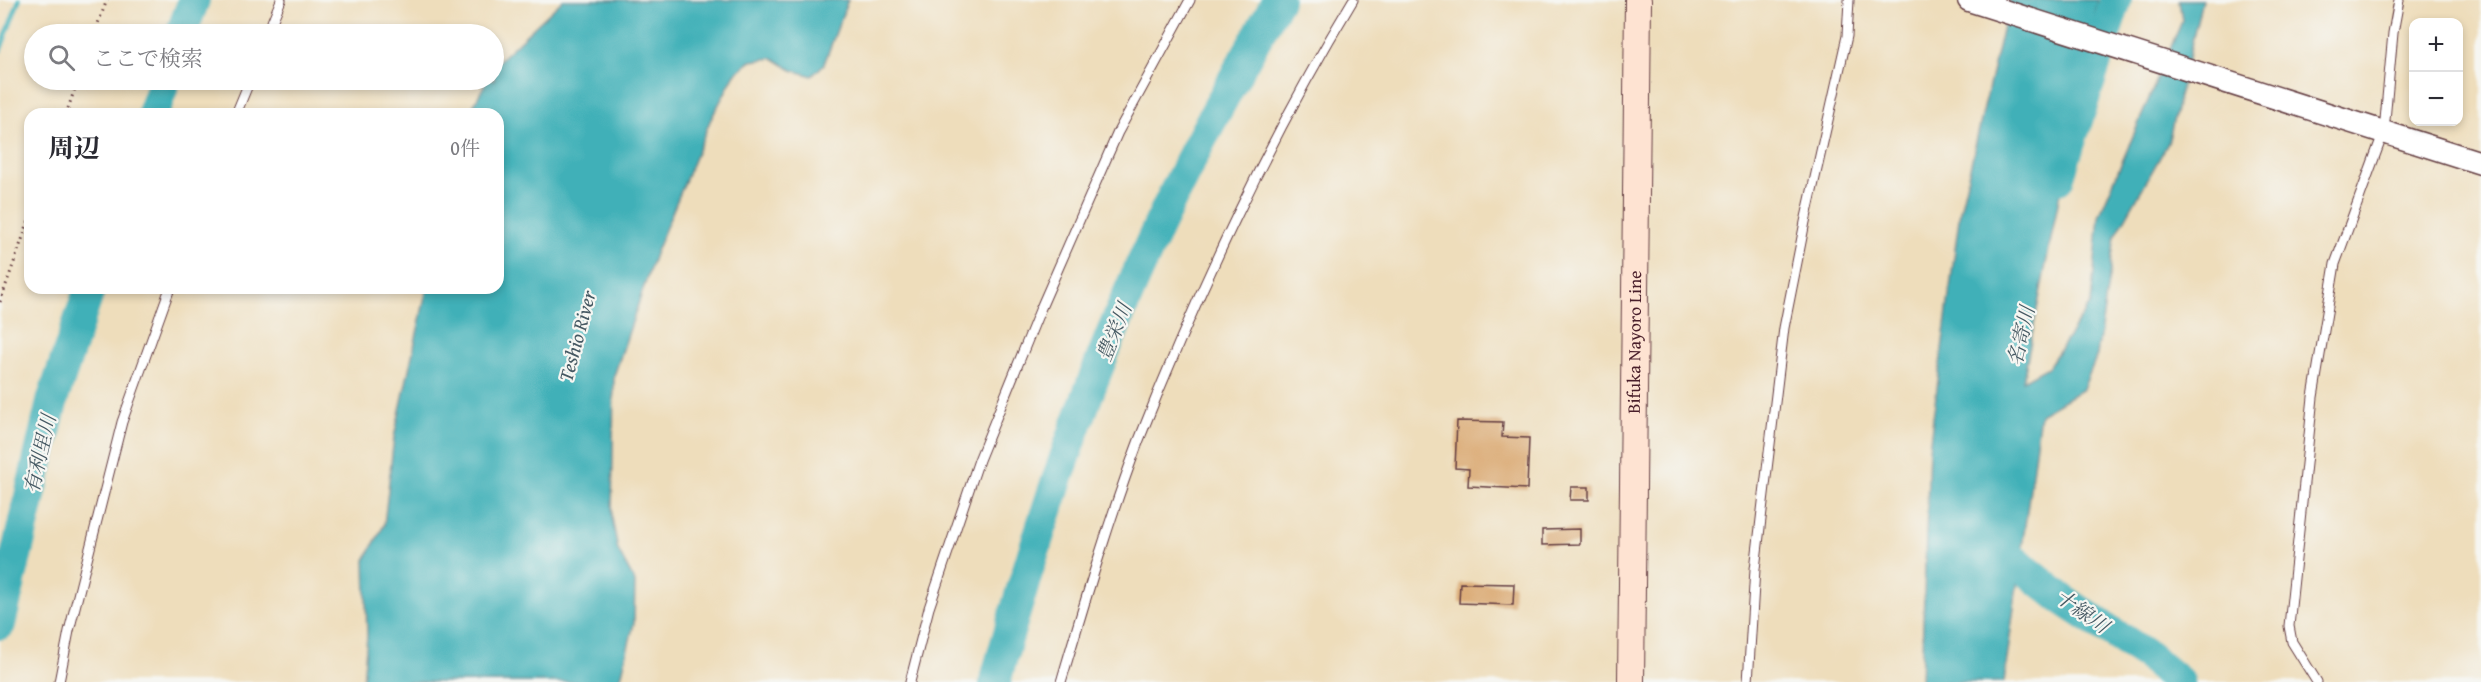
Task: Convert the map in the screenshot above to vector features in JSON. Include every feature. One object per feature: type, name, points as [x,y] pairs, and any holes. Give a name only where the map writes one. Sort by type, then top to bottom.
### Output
[{"type":"main road","name":"Bifuka Nayoro Line","points":[[1631,682],[1638,0]]},
{"type":"street","points":[[1969,0],[2481,163]]},
{"type":"lane","points":[[271,24],[281,0]]},
{"type":"lane","points":[[910,682],[929,608],[979,460],[1040,310],[1118,132],[1190,0]]},
{"type":"lane","points":[[1061,682],[1097,562],[1139,440],[1266,157],[1353,0]]},
{"type":"lane","points":[[1748,682],[1755,569],[1784,328],[1805,222],[1847,36],[1849,0]]},
{"type":"lane","points":[[2317,682],[2292,642],[2289,626],[2313,396],[2335,264],[2384,131],[2393,33],[2399,0]]},
{"type":"lane","points":[[238,108],[246,90]]},
{"type":"lane","points":[[59,682],[69,631],[122,422],[168,294]]},
{"type":"path","points":[[98,24],[106,0]]},
{"type":"path","points":[[68,108],[74,90]]},
{"type":"path","points":[[0,302],[24,234]]},
{"type":"water","name":"Teshio River","points":[[563,0],[848,0],[824,64],[812,76],[792,70],[773,58],[751,61],[735,74],[710,121],[655,254],[614,376],[612,518],[618,550],[635,582],[634,623],[620,682],[363,682],[367,636],[365,560],[384,525],[394,437],[426,294],[504,294],[504,108],[472,108],[482,90],[504,90],[504,56]]},
{"type":"water","points":[[2009,0],[2098,0],[2023,381],[2048,367],[2091,303],[2099,216],[2182,21],[2179,0],[2202,0],[2168,143],[2115,237],[2097,355],[2083,389],[2040,414],[2004,682],[1921,682],[1929,449],[1960,211]]},
{"type":"building","points":[[1457,421],[1503,422],[1502,437],[1529,438],[1527,489],[1468,486],[1469,469],[1455,468]]},
{"type":"building","points":[[1571,487],[1589,487],[1589,500],[1570,500]]},
{"type":"building","points":[[1580,529],[1580,544],[1542,545],[1542,530]]},
{"type":"building","points":[[1460,583],[1514,584],[1513,605],[1459,603]]},
{"type":"waterway","points":[[0,51],[19,0]]},
{"type":"waterway","name":"有利里川","points":[[185,24],[194,0]]},
{"type":"waterway","name":"豊栄川","points":[[995,682],[1026,574],[1061,467],[1121,310],[1191,159],[1278,0]]},
{"type":"waterway","name":"名寄川","points":[[2058,179],[2116,0]]},
{"type":"waterway","name":"有利里川","points":[[155,108],[161,90]]},
{"type":"waterway","name":"有利里川","points":[[0,624],[53,398],[88,294]]},
{"type":"waterway","name":"十線川","points":[[1986,538],[2062,599],[2148,656],[2179,682]]}]
